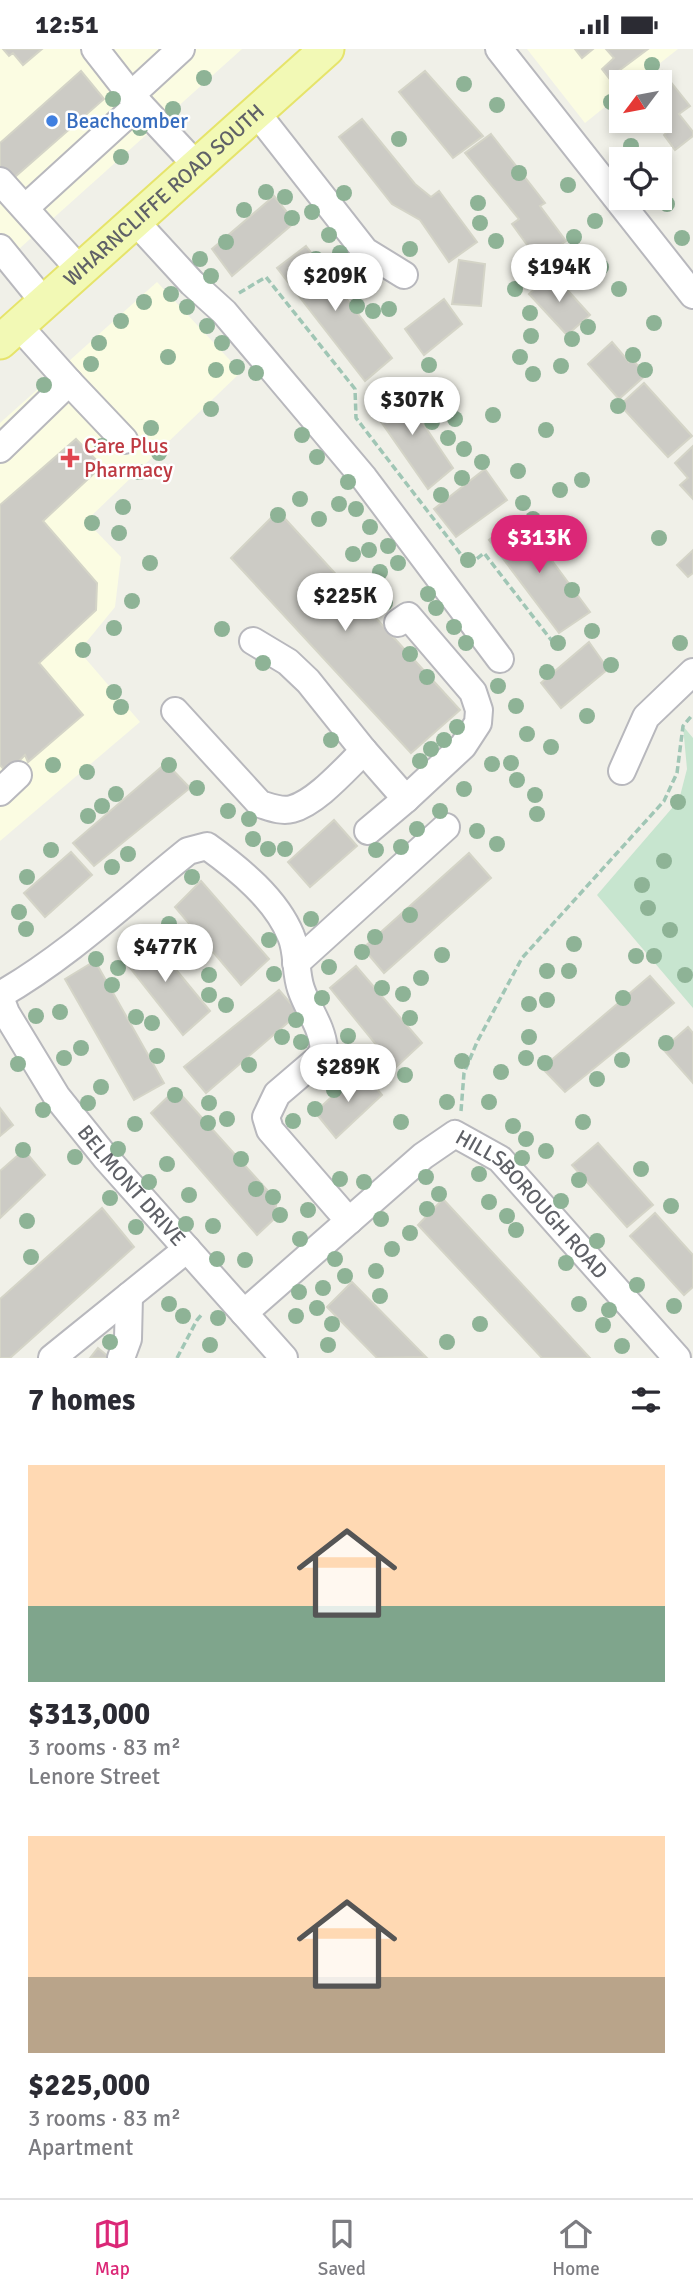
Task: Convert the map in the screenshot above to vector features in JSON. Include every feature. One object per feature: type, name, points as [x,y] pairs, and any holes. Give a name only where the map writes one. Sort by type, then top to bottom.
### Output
[{"type":"main road","name":"WHARNCLIFFE ROAD SOUTH","points":[[5,335],[327,49]]},
{"type":"street","points":[[95,49],[135,99],[197,166]]},
{"type":"street","points":[[25,208],[135,99],[181,49]]},
{"type":"street","points":[[499,49],[693,295]]},
{"type":"street","points":[[256,113],[365,251],[404,275]]},
{"type":"street","points":[[0,181],[80,270]]},
{"type":"street","points":[[135,221],[192,283],[224,312],[364,478],[500,659]]},
{"type":"street","points":[[0,249],[44,302]]},
{"type":"street","points":[[5,335],[69,382],[124,440]]},
{"type":"street","points":[[0,449],[69,382]]},
{"type":"street","points":[[368,831],[463,746],[478,723],[479,710],[473,692],[408,616],[398,623]]},
{"type":"street","points":[[253,641],[288,662],[308,681],[406,799]]},
{"type":"street","points":[[622,771],[646,717],[693,672]]},
{"type":"street","points":[[175,711],[260,804],[276,810],[291,810],[310,800],[364,751]]},
{"type":"street","points":[[296,963],[446,827]]},
{"type":"street","points":[[0,996],[59,955],[188,851],[207,846],[236,867],[275,908],[292,937],[301,989],[321,1029],[324,1049],[318,1059],[278,1094],[266,1117],[270,1130],[349,1221]]},
{"type":"street","name":"BELMONT DRIVE","points":[[0,996],[6,1013],[57,1097],[106,1158],[284,1358]]},
{"type":"street","name":"HILLSBOROUGH ROAD","points":[[244,1313],[424,1156],[455,1134],[500,1159],[677,1358]]},
{"type":"street","points":[[52,1358],[187,1249]]},
{"type":"street","points":[[121,1358],[128,1339],[129,1296]]},
{"type":"path","points":[[232,296],[266,277],[355,389],[356,418],[469,565],[484,553],[555,645]]},
{"type":"path","points":[[461,1117],[464,1073],[477,1042],[522,958],[664,801],[677,773],[683,726],[693,714]]},
{"type":"path","points":[[177,1358],[197,1319],[203,1313]]},
{"type":"shaded area","points":[[0,49],[242,49],[0,266]]},
{"type":"shaded area","points":[[527,49],[678,49],[651,70],[609,70],[609,104],[585,123]]},
{"type":"shaded area","points":[[157,282],[241,372],[86,521],[121,557],[115,607],[79,651],[140,722],[0,841],[0,423]]},
{"type":"shaded area","points":[[683,726],[693,738],[693,1008],[597,895],[679,800],[687,769]]},
{"type":"building","points":[[3,49],[42,49],[23,65],[13,53],[9,56]]},
{"type":"building","points":[[575,49],[593,49],[582,58]]},
{"type":"building","points":[[606,49],[648,49],[620,70],[609,70],[609,78],[602,69],[614,58]]},
{"type":"building","name":"Beachcomber","points":[[81,71],[104,99],[8,183],[0,173],[0,143]]},
{"type":"building","points":[[425,71],[483,136],[453,158],[399,92]]},
{"type":"building","points":[[672,84],[690,106],[679,114],[693,132],[693,136],[675,150],[664,135],[672,133]]},
{"type":"building","points":[[362,119],[415,184],[431,197],[439,191],[477,242],[449,262],[420,220],[392,204],[339,137]]},
{"type":"building","points":[[491,134],[545,203],[540,206],[566,241],[538,260],[512,224],[519,219],[465,153]]},
{"type":"building","points":[[274,196],[295,222],[232,276],[212,249]]},
{"type":"building","points":[[306,246],[392,358],[365,381],[277,268]]},
{"type":"building","points":[[459,260],[485,264],[481,306],[452,304]]},
{"type":"building","points":[[552,273],[590,315],[567,335],[529,294]]},
{"type":"building","points":[[444,299],[462,324],[424,355],[405,329]]},
{"type":"building","points":[[612,342],[629,362],[633,360],[646,375],[619,399],[588,364]]},
{"type":"building","points":[[644,383],[692,436],[668,457],[620,405]]},
{"type":"building","points":[[397,385],[453,468],[428,489],[370,406]]},
{"type":"building","points":[[76,439],[102,466],[43,521],[97,583],[96,610],[39,663],[83,715],[28,762],[25,755],[7,773],[0,765],[0,505]]},
{"type":"building","points":[[693,446],[693,499],[680,485],[688,478],[675,463]]},
{"type":"building","points":[[485,469],[507,500],[456,537],[434,509]]},
{"type":"building","points":[[278,511],[460,710],[411,753],[231,558]]},
{"type":"building","points":[[519,516],[590,612],[559,633],[489,540]]},
{"type":"building","points":[[693,550],[693,573],[688,577],[677,565]]},
{"type":"building","points":[[589,642],[608,669],[561,708],[541,683]]},
{"type":"building","points":[[166,763],[190,788],[94,866],[73,843]]},
{"type":"building","points":[[334,820],[357,846],[310,887],[288,862]]},
{"type":"building","points":[[71,852],[92,875],[45,917],[24,893]]},
{"type":"building","points":[[469,853],[491,878],[384,973],[363,948]]},
{"type":"building","points":[[201,881],[269,959],[241,985],[175,907]]},
{"type":"building","points":[[145,932],[210,1011],[183,1035],[120,955]]},
{"type":"building","points":[[95,961],[164,1083],[134,1100],[65,979]]},
{"type":"building","points":[[356,966],[422,1043],[395,1068],[330,988]]},
{"type":"building","points":[[650,976],[674,1003],[565,1092],[542,1068]]},
{"type":"building","points":[[279,990],[299,1013],[206,1093],[184,1067]]},
{"type":"building","points":[[688,1027],[693,1033],[693,1083],[663,1049]]},
{"type":"building","points":[[361,1070],[382,1095],[336,1138],[315,1112]]},
{"type":"building","points":[[176,1089],[277,1201],[273,1220],[257,1235],[151,1113]]},
{"type":"building","points":[[0,1108],[13,1125],[0,1136]]},
{"type":"building","points":[[598,1143],[653,1205],[627,1227],[572,1165]]},
{"type":"building","points":[[24,1150],[45,1175],[0,1218],[0,1171]]},
{"type":"building","points":[[443,1199],[590,1358],[542,1358],[418,1225]]},
{"type":"building","points":[[102,1208],[134,1247],[10,1358],[0,1358],[0,1299]]},
{"type":"building","points":[[655,1213],[693,1255],[693,1287],[684,1295],[630,1236]]},
{"type":"building","points":[[352,1282],[426,1357],[377,1358],[327,1307]]},
{"type":"building","points":[[98,1348],[110,1358],[90,1358]]},
{"type":"place","name":"Beachcomber","points":[[52,121]]},
{"type":"place","name":"Care Plus Pharmacy","points":[[70,458]]}]
